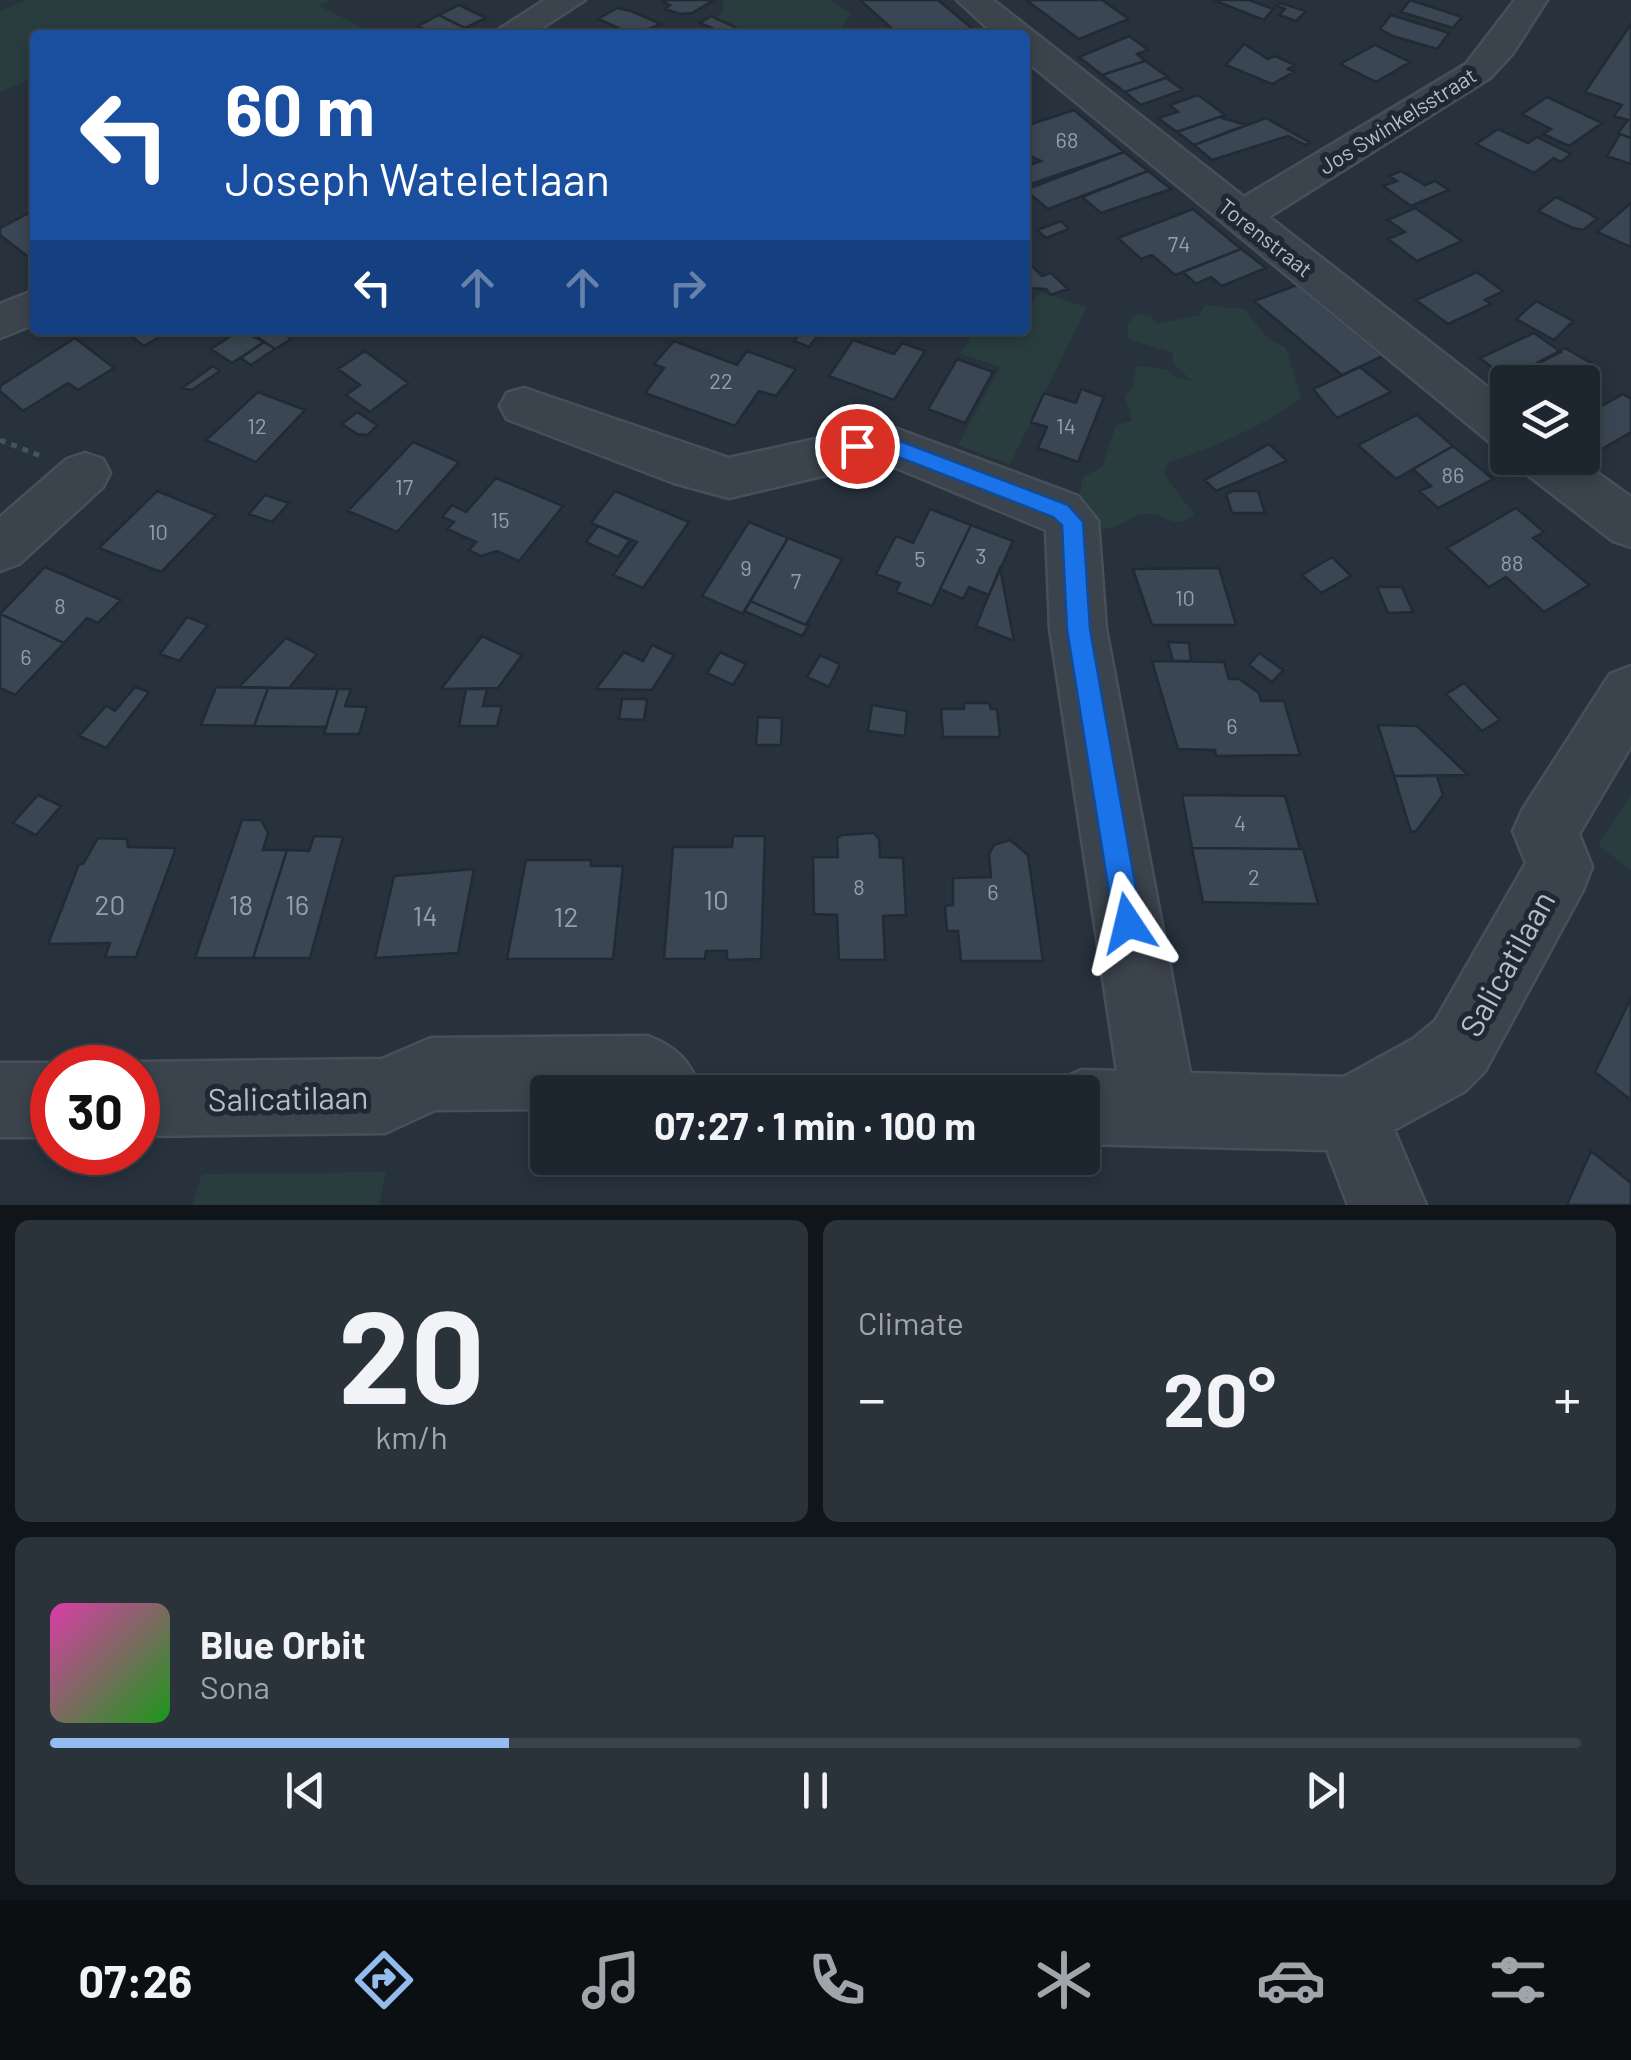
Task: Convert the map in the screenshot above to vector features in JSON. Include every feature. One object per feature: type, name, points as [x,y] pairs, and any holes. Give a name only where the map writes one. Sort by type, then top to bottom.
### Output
[{"type":"street","points":[[516,30],[569,0]]},
{"type":"street","points":[[972,0],[1009,30]]},
{"type":"street","name":"Jos Swinkelsstraat","points":[[1241,217],[1478,71],[1501,46],[1531,0]]},
{"type":"street","name":"Torenstraat","points":[[1030,47],[1490,416]]},
{"type":"street","points":[[0,323],[30,307]]},
{"type":"street","points":[[524,406],[692,469],[730,478],[884,443],[1060,511],[1072,522],[1078,629],[1159,1106]]},
{"type":"street","points":[[0,549],[86,473]]},
{"type":"street","points":[[1564,475],[1631,526]]},
{"type":"street","name":"Salicatilaan","points":[[1350,1114],[1439,1066],[1460,1046],[1560,866],[1546,830],[1631,692]]},
{"type":"street","name":"Salicatilaan","points":[[160,1099],[385,1096],[431,1074],[651,1075]]},
{"type":"street","points":[[0,1100],[30,1100]]},
{"type":"street","points":[[1100,1107],[1350,1114],[1387,1205]]},
{"type":"green space","points":[[27,0],[331,0],[320,6],[361,27],[30,30],[30,79],[0,92],[0,11]]},
{"type":"green space","points":[[724,0],[830,0],[851,14],[839,30],[713,30],[705,25],[722,13]]},
{"type":"green space","points":[[1040,292],[1087,307],[1010,464],[958,445],[1000,367],[960,353],[972,335],[1030,335],[1030,306]]},
{"type":"green space","points":[[1205,305],[1244,309],[1269,339],[1286,348],[1301,397],[1238,435],[1168,462],[1164,475],[1195,515],[1188,519],[1177,522],[1141,514],[1103,529],[1073,525],[1083,477],[1102,467],[1116,425],[1132,421],[1125,396],[1133,387],[1136,366],[1166,369],[1174,377],[1192,381],[1172,362],[1173,353],[1128,339],[1128,323],[1137,314],[1151,317],[1157,324],[1200,315]]},
{"type":"green space","points":[[1631,795],[1631,870],[1598,845]]},
{"type":"green space","points":[[386,1172],[379,1205],[192,1205],[202,1174]]},
{"type":"building","points":[[714,0],[692,13],[680,14],[665,9],[670,5],[663,2]]},
{"type":"building","points":[[860,0],[938,0],[974,30],[893,30]]},
{"type":"building","points":[[1026,0],[1102,0],[1129,19],[1079,39]]},
{"type":"building","points":[[1213,0],[1249,0],[1273,9],[1264,20]]},
{"type":"building","points":[[1410,0],[1462,17],[1453,28],[1401,12]]},
{"type":"building","points":[[1280,3],[1306,11],[1296,21],[1279,15],[1285,9],[1277,6]]},
{"type":"building","points":[[459,5],[486,18],[465,28],[439,15]]},
{"type":"building","points":[[617,8],[661,24],[646,30],[623,30],[598,19]]},
{"type":"building","points":[[439,15],[465,28],[426,30],[418,26]]},
{"type":"building","points":[[1391,15],[1449,33],[1437,49],[1393,36],[1380,29]]},
{"type":"building","points":[[711,16],[735,27],[717,30],[700,23]]},
{"type":"building","points":[[1631,24],[1631,138],[1618,133],[1628,120],[1614,116],[1622,105],[1585,92]]},
{"type":"building","points":[[1129,36],[1148,50],[1137,54],[1145,61],[1102,75],[1079,57]]},
{"type":"building","points":[[1244,44],[1268,59],[1275,56],[1295,65],[1288,69],[1294,72],[1272,84],[1226,65]]},
{"type":"building","points":[[1375,45],[1410,62],[1376,82],[1340,64]]},
{"type":"building","points":[[1145,61],[1168,77],[1125,92],[1102,75]]},
{"type":"building","points":[[1166,78],[1183,90],[1141,105],[1125,92]]},
{"type":"building","points":[[1198,95],[1225,115],[1177,132],[1158,118],[1178,112],[1170,105]]},
{"type":"building","points":[[1547,97],[1602,123],[1569,146],[1543,134],[1551,129],[1522,114]]},
{"type":"building","points":[[1074,110],[1124,152],[1030,184],[1030,165],[1041,161],[1030,156],[1030,124]]},
{"type":"building","points":[[1219,117],[1246,125],[1194,145],[1177,132]]},
{"type":"building","points":[[1266,118],[1309,142],[1305,145],[1288,136],[1212,160],[1194,145]]},
{"type":"building","points":[[1498,129],[1528,143],[1537,137],[1571,154],[1561,162],[1554,158],[1534,173],[1476,144]]},
{"type":"building","points":[[1620,134],[1631,138],[1631,164],[1607,156]]},
{"type":"building","points":[[1124,152],[1148,171],[1048,209],[1030,194],[1030,188]]},
{"type":"building","points":[[1148,171],[1171,189],[1101,213],[1082,197]]},
{"type":"building","points":[[1401,171],[1425,185],[1435,181],[1449,190],[1411,206],[1383,186],[1397,181],[1389,176]]},
{"type":"building","points":[[1556,197],[1597,219],[1583,230],[1538,211]]},
{"type":"building","points":[[1631,203],[1631,247],[1597,232]]},
{"type":"building","points":[[1415,208],[1462,241],[1417,261],[1388,239],[1405,232],[1388,220]]},
{"type":"building","points":[[1193,209],[1241,249],[1175,275],[1152,255],[1141,259],[1118,238]]},
{"type":"building","points":[[30,213],[30,258],[0,235],[0,228]]},
{"type":"building","points":[[1061,221],[1069,229],[1046,238],[1037,230]]},
{"type":"building","points":[[1241,249],[1266,268],[1222,286],[1211,277],[1196,284],[1183,272]]},
{"type":"building","points":[[1030,268],[1042,276],[1051,273],[1068,289],[1051,295],[1046,289],[1030,288]]},
{"type":"building","points":[[1477,272],[1503,291],[1485,300],[1491,304],[1448,324],[1416,300]]},
{"type":"building","points":[[1297,285],[1383,356],[1342,375],[1254,301]]},
{"type":"building","points":[[1536,301],[1573,321],[1554,340],[1516,319]]},
{"type":"building","points":[[1534,333],[1561,352],[1535,365],[1490,366],[1480,358]]},
{"type":"building","points":[[130,335],[163,335],[144,346]]},
{"type":"building","points":[[232,335],[250,335],[264,342],[232,363],[211,349]]},
{"type":"building","points":[[254,335],[286,335],[291,339],[275,349]]},
{"type":"building","points":[[799,335],[818,335],[809,347],[794,341]]},
{"type":"building","points":[[75,338],[114,368],[78,390],[68,383],[23,411],[0,391],[0,386]]},
{"type":"building","points":[[853,340],[894,354],[902,343],[925,351],[894,400],[829,376]]},
{"type":"building","points":[[674,341],[737,365],[747,351],[796,369],[776,396],[759,391],[735,426],[645,393],[664,368],[654,364]]},
{"type":"building","points":[[264,342],[275,349],[251,365],[241,358]]},
{"type":"building","points":[[1565,348],[1594,365],[1533,365]]},
{"type":"building","points":[[365,351],[408,383],[370,412],[346,395],[360,385],[338,369]]},
{"type":"building","points":[[957,359],[993,372],[965,423],[928,409]]},
{"type":"building","points":[[213,366],[220,371],[192,390],[182,388]]},
{"type":"building","points":[[1360,367],[1391,392],[1337,418],[1313,389]]},
{"type":"building","points":[[1081,389],[1104,397],[1078,462],[1038,448],[1047,427],[1031,422],[1044,393],[1076,403]]},
{"type":"building","points":[[258,392],[305,410],[256,462],[206,440]]},
{"type":"building","points":[[1623,394],[1631,399],[1631,432],[1600,450],[1600,407]]},
{"type":"building","points":[[357,412],[377,425],[368,435],[357,434],[342,424]]},
{"type":"building","points":[[1417,415],[1453,446],[1396,479],[1358,445]]},
{"type":"building","points":[[413,442],[459,462],[397,532],[348,511]]},
{"type":"building","points":[[1269,444],[1287,461],[1216,491],[1205,480]]},
{"type":"building","points":[[1453,446],[1493,479],[1438,508],[1419,491],[1431,486],[1413,469]]},
{"type":"building","points":[[496,478],[563,506],[519,561],[497,551],[481,556],[469,550],[476,542],[447,529],[454,522],[442,517],[452,505],[466,512]]},
{"type":"building","points":[[157,491],[216,515],[161,572],[99,548]]},
{"type":"building","points":[[615,491],[689,522],[643,588],[613,575],[637,542],[591,523]]},
{"type":"building","points":[[1258,491],[1265,513],[1232,513],[1226,494]]},
{"type":"building","points":[[265,495],[289,503],[272,522],[249,514]]},
{"type":"building","points":[[1516,508],[1544,532],[1533,538],[1589,585],[1544,612],[1506,577],[1489,587],[1447,548]]},
{"type":"building","points":[[930,509],[971,525],[932,606],[896,592],[900,583],[876,574],[896,536],[913,543]]},
{"type":"building","points":[[749,522],[788,538],[743,614],[702,596]]},
{"type":"building","points":[[971,525],[1013,541],[989,595],[969,587],[963,599],[940,589]]},
{"type":"building","points":[[598,526],[630,540],[618,557],[586,542]]},
{"type":"building","points":[[788,538],[842,559],[806,625],[750,601]]},
{"type":"building","points":[[1332,557],[1351,576],[1321,593],[1302,575]]},
{"type":"building","points":[[45,567],[121,600],[98,623],[87,618],[64,643],[0,614]]},
{"type":"building","points":[[1000,568],[1014,641],[976,626]]},
{"type":"building","points":[[1219,568],[1236,625],[1152,625],[1133,569]]},
{"type":"building","points":[[1377,587],[1402,587],[1413,612],[1388,613]]},
{"type":"building","points":[[750,601],[809,625],[802,636],[744,611]]},
{"type":"building","points":[[0,614],[64,643],[15,695],[0,688]]},
{"type":"building","points":[[187,617],[208,625],[179,661],[160,654]]},
{"type":"building","points":[[482,636],[522,655],[498,688],[441,689]]},
{"type":"building","points":[[286,638],[317,654],[289,688],[239,687]]},
{"type":"building","points":[[1168,642],[1189,643],[1191,661],[1173,661]]},
{"type":"building","points":[[652,645],[674,655],[652,690],[596,689],[624,652],[643,661]]},
{"type":"building","points":[[720,652],[746,664],[733,685],[707,673]]},
{"type":"building","points":[[1259,653],[1283,670],[1272,682],[1249,665]]},
{"type":"building","points":[[820,655],[840,664],[829,687],[807,677]]},
{"type":"building","points":[[1152,661],[1224,662],[1229,679],[1239,679],[1259,693],[1261,701],[1284,701],[1300,755],[1216,756],[1215,750],[1178,749]]},
{"type":"building","points":[[1464,683],[1500,720],[1482,731],[1446,694]]},
{"type":"building","points":[[135,687],[149,692],[106,748],[79,736],[106,706],[115,711]]},
{"type":"building","points":[[216,687],[268,688],[254,726],[201,725]]},
{"type":"building","points":[[268,688],[338,689],[326,727],[254,726]]},
{"type":"building","points":[[338,689],[351,689],[345,706],[367,707],[359,734],[324,734]]},
{"type":"building","points":[[466,689],[487,689],[483,706],[502,706],[497,726],[459,726]]},
{"type":"building","points":[[622,699],[647,699],[644,720],[619,719]]},
{"type":"building","points":[[964,703],[989,703],[991,709],[997,709],[1000,737],[943,737],[941,709],[964,709]]},
{"type":"building","points":[[872,705],[907,711],[905,736],[868,731]]},
{"type":"building","points":[[758,717],[782,718],[781,745],[756,745]]},
{"type":"building","points":[[1378,725],[1417,726],[1468,775],[1394,776]]},
{"type":"building","points":[[1394,776],[1437,776],[1443,795],[1416,831],[1411,832]]},
{"type":"building","points":[[38,795],[61,806],[36,835],[13,823]]},
{"type":"building","points":[[1182,795],[1285,796],[1300,849],[1192,848]]},
{"type":"building","points":[[242,820],[261,820],[268,833],[263,850],[287,850],[253,958],[195,958]]},
{"type":"building","points":[[874,833],[879,839],[880,857],[903,858],[906,915],[883,916],[885,960],[839,960],[837,915],[814,914],[813,857],[838,857],[837,838],[842,835]]},
{"type":"building","points":[[314,836],[343,837],[310,958],[253,958],[287,850],[309,851]]},
{"type":"building","points":[[733,836],[765,836],[761,959],[727,960],[727,951],[706,951],[705,959],[664,959],[673,847],[732,847]]},
{"type":"building","points":[[98,838],[127,839],[128,847],[176,848],[136,957],[105,957],[110,943],[48,944],[79,864],[83,864]]},
{"type":"building","points":[[1010,840],[1028,855],[1043,961],[961,961],[958,931],[947,931],[945,906],[953,905],[953,878],[991,877],[989,854],[994,845]]},
{"type":"building","points":[[1192,848],[1303,849],[1318,904],[1203,902]]},
{"type":"building","points":[[526,860],[591,860],[591,866],[623,866],[613,959],[507,959]]},
{"type":"building","points":[[474,869],[458,953],[375,958],[394,876]]},
{"type":"building","points":[[1631,998],[1631,1100],[1595,1072]]},
{"type":"building","points":[[1591,1151],[1631,1183],[1631,1205],[1567,1205]]},
{"type":"route","points":[[857,446],[884,443],[1060,511],[1072,522],[1077,546],[1072,577],[1078,629],[1128,923]]}]
